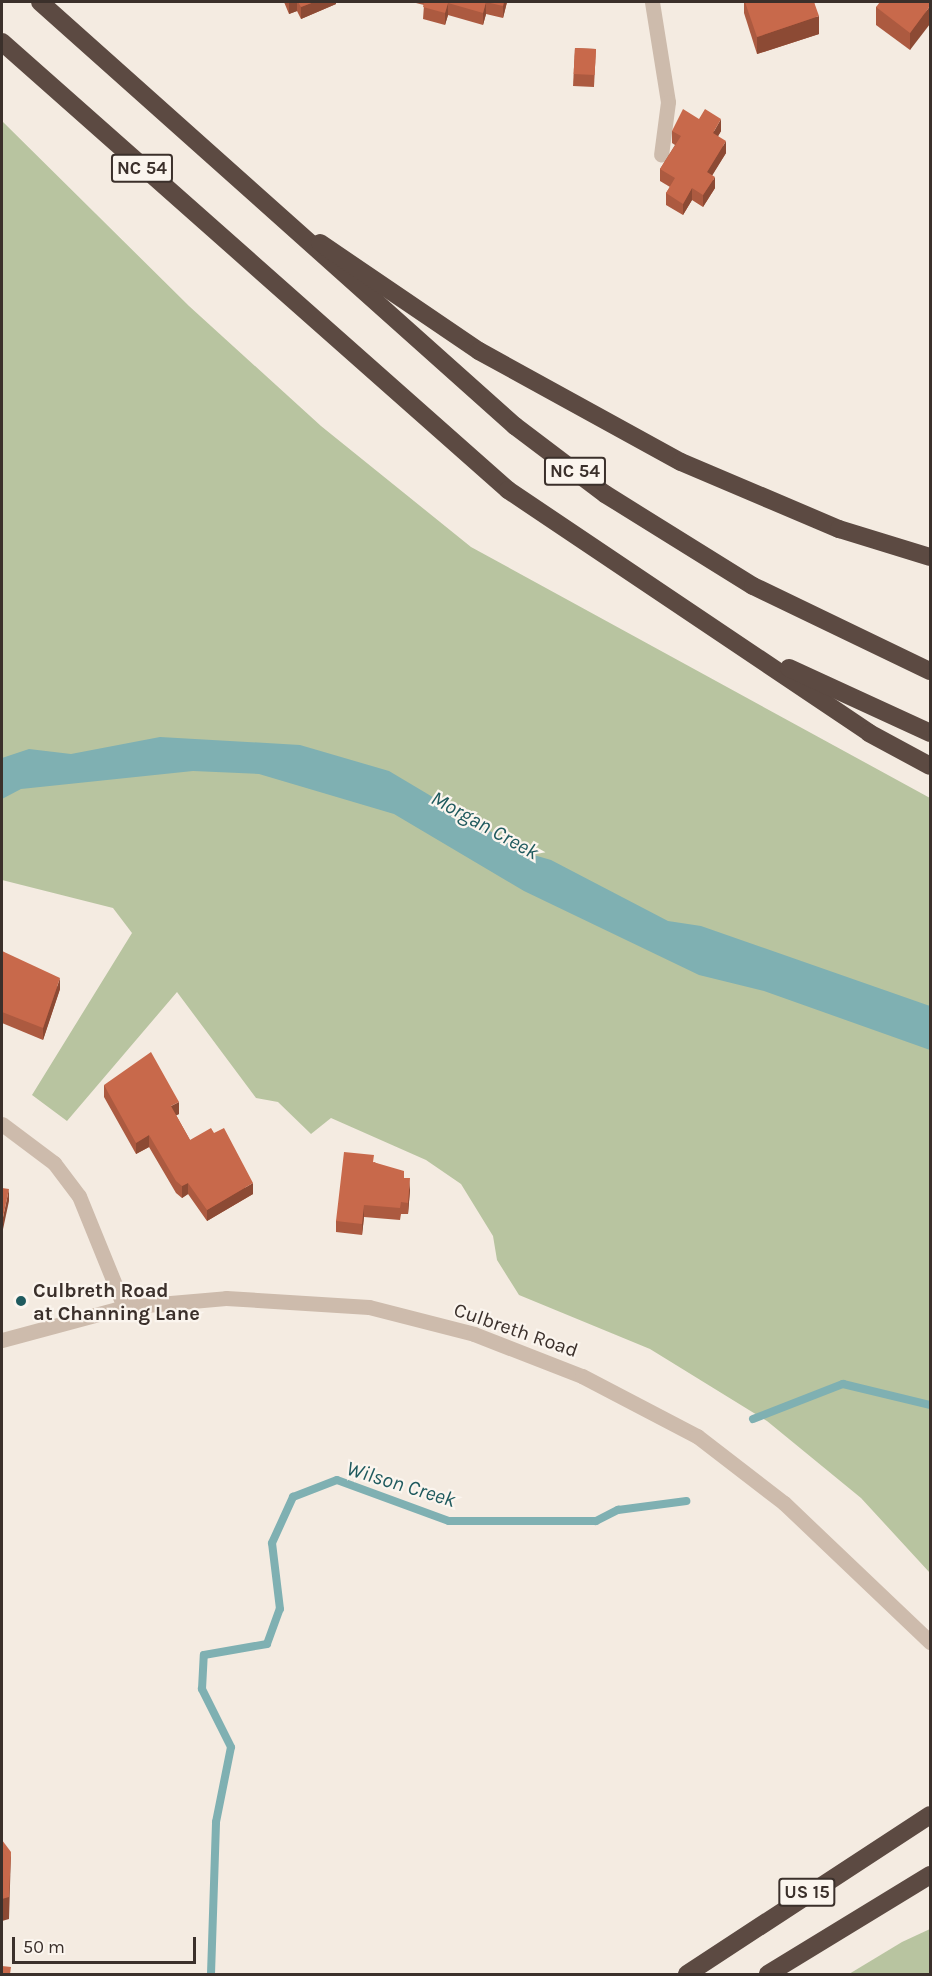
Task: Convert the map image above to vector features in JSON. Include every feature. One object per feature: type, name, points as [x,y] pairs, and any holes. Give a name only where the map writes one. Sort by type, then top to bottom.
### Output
[{"type":"highway","name":"NC 54","points":[[40,2],[430,355],[605,494],[753,586],[930,671]]},
{"type":"highway","name":"NC 54","points":[[2,42],[508,490],[703,621],[930,733]]},
{"type":"highway","points":[[264,205],[478,351],[681,462],[839,529],[930,557]]},
{"type":"highway","points":[[703,621],[869,733],[930,766]]},
{"type":"highway","name":"US 15","points":[[687,1974],[930,1815]]},
{"type":"highway","name":"US 15","points":[[768,1974],[930,1875]]},
{"type":"street","points":[[652,2],[668,102],[661,155]]},
{"type":"street","points":[[2,1124],[54,1163],[79,1196],[124,1306]]},
{"type":"street","name":"Culbreth Road","points":[[2,1340],[124,1306],[226,1298],[369,1307],[474,1334],[582,1376],[676,1422],[743,1468],[930,1642]]},
{"type":"green space","points":[[2,121],[189,306],[321,426],[471,547],[930,798],[930,1573],[861,1498],[767,1421],[650,1349],[519,1295],[497,1260],[493,1236],[461,1184],[426,1160],[331,1118],[311,1134],[278,1102],[256,1098],[177,992],[67,1121],[32,1095],[132,933],[113,908],[2,880]]},
{"type":"green space","points":[[930,1929],[930,1974],[849,1974],[902,1942]]},
{"type":"water","points":[[160,737],[300,745],[389,771],[527,853],[551,860],[668,921],[701,926],[930,1006],[930,1050],[764,991],[699,975],[524,891],[394,814],[259,774],[193,771],[21,789],[2,799],[2,758],[29,749],[71,754]]},
{"type":"building","points":[[298,2],[314,2],[301,7]]},
{"type":"building","points":[[424,2],[486,2],[483,13],[448,3],[445,13],[423,7]]},
{"type":"building","points":[[486,2],[504,2],[503,6]]},
{"type":"building","points":[[745,2],[814,2],[819,16],[757,37]]},
{"type":"building","points":[[880,2],[930,2],[930,6],[910,33],[876,7]]},
{"type":"building","points":[[575,48],[596,49],[595,75],[574,74]]},
{"type":"building","points":[[683,109],[699,119],[705,109],[721,119],[713,133],[726,141],[707,172],[715,177],[703,195],[692,188],[683,204],[666,193],[675,178],[660,169],[681,136],[672,131]]},
{"type":"building","points":[[2,951],[60,978],[43,1028],[2,1012]]},
{"type":"building","points":[[151,1052],[179,1102],[171,1106],[190,1140],[211,1128],[214,1133],[224,1128],[253,1183],[207,1210],[188,1183],[182,1186],[176,1181],[149,1135],[136,1143],[104,1085]]},
{"type":"building","points":[[344,1152],[374,1155],[373,1162],[404,1171],[404,1178],[410,1178],[408,1203],[401,1202],[400,1208],[364,1205],[362,1224],[336,1221]]},
{"type":"building","points":[[2,1188],[9,1189],[2,1222]]},
{"type":"building","points":[[2,1840],[11,1852],[9,1897],[2,1899]]},
{"type":"building","points":[[2,1966],[11,1967],[10,1974],[2,1974]]},
{"type":"waterway","name":"Wilson Creek","points":[[753,1419],[843,1384],[930,1405]]},
{"type":"waterway","name":"Wilson Creek","points":[[211,1974],[216,1822],[231,1747],[202,1689],[204,1655],[267,1644],[280,1609],[272,1543],[293,1497],[337,1480],[449,1521],[596,1521],[618,1510],[686,1501]]},
{"type":"place","name":"Culbreth Road at Channing Lane","points":[[21,1301]]},
{"type":"water label","name":"Morgan Creek","points":[[485,825]]}]
